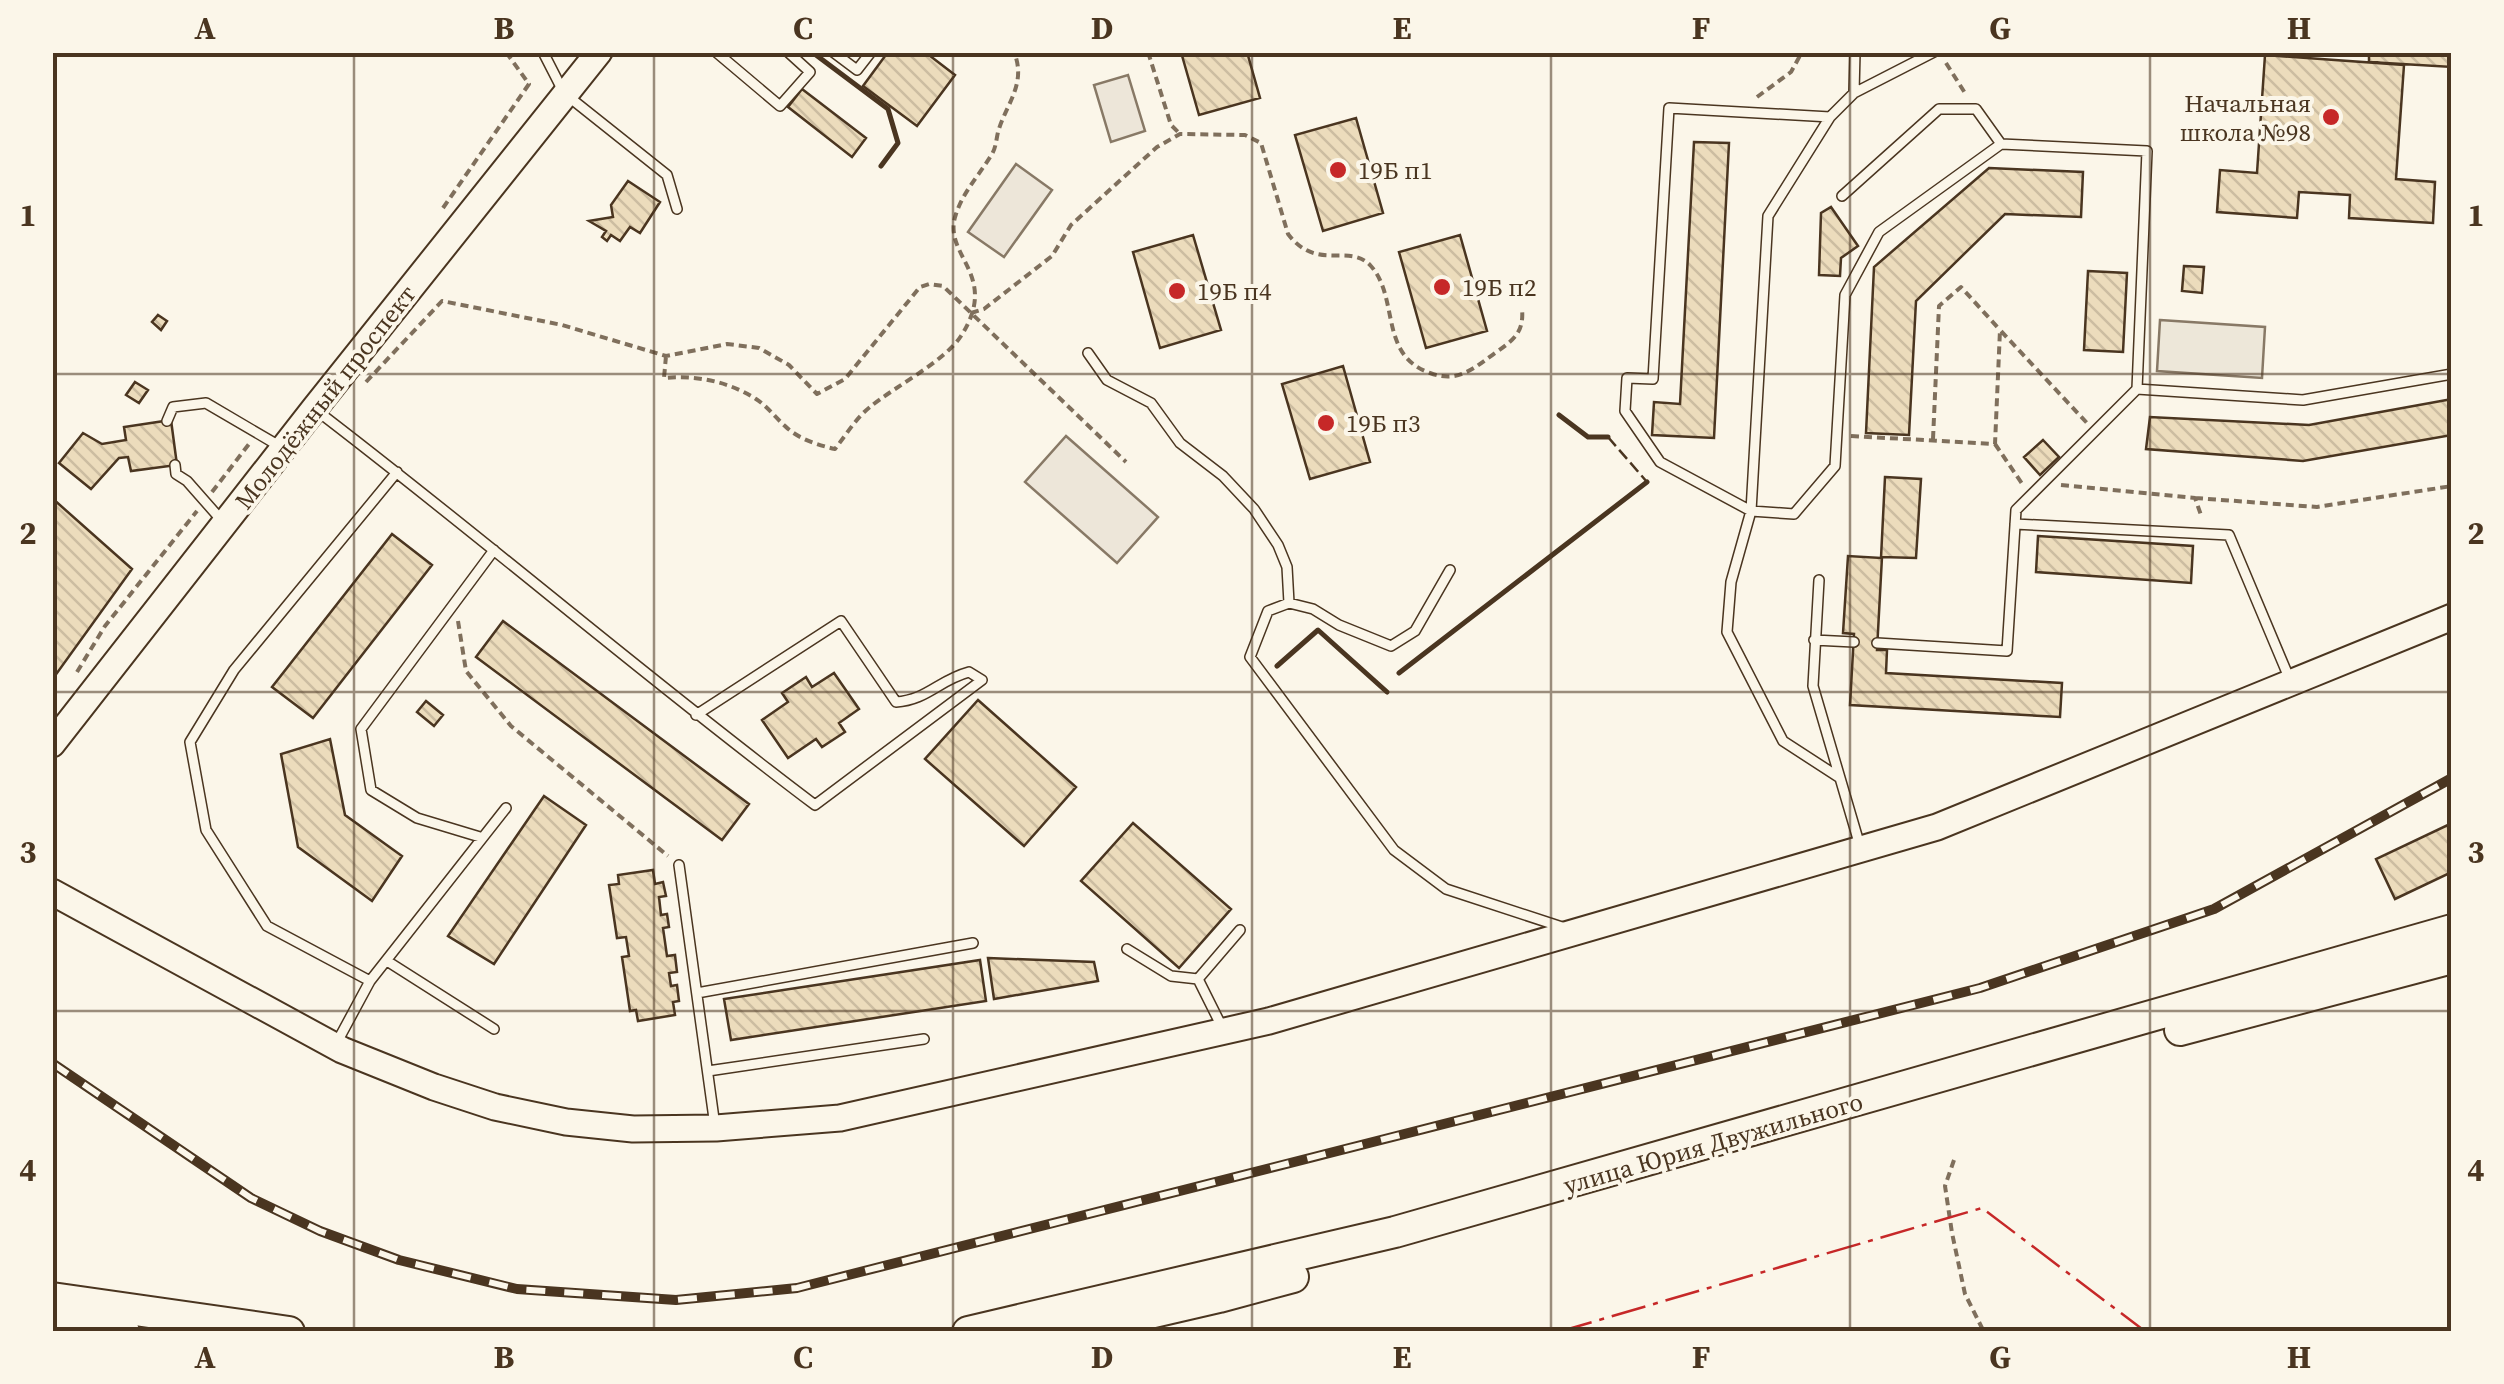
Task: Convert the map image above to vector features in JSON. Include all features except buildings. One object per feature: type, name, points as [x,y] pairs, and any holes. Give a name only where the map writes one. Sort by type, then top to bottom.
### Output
[{"type":"main road","name":"улица Юрия Двужильного","points":[[968,1332],[1313,1252],[1524,1197],[2452,930]]},
{"type":"main road","name":"улица Юрия Двужильного","points":[[1068,1332],[1219,1298],[2250,1010],[2452,958]]},
{"type":"main road","points":[[52,1298],[289,1332]]},
{"type":"main road","points":[[52,1321],[124,1332]]},
{"type":"street","name":"Молодёжный проспект","points":[[52,744],[599,52]]},
{"type":"street","points":[[52,892],[334,1046],[495,1107],[566,1122],[634,1128],[716,1128],[840,1118],[1224,1031],[1937,827],[2452,618]]},
{"type":"street","points":[[52,911],[118,931]]},
{"type":"lane","points":[[543,52],[564,93],[666,174],[677,209]]},
{"type":"lane","points":[[720,53],[780,106],[810,72],[788,52]]},
{"type":"lane","points":[[833,52],[857,70],[872,52]]},
{"type":"lane","points":[[1854,93],[1855,52]]},
{"type":"lane","points":[[1840,778],[1783,741],[1727,632],[1731,582],[1751,511],[1768,216],[1830,117],[1854,93],[1936,52]]},
{"type":"lane","points":[[1830,117],[1669,108],[1654,380],[1627,378],[1625,411],[1660,462],[1751,511],[1794,514],[1834,466],[1845,296],[1879,232],[2001,144],[2147,151],[2138,389],[2016,510],[2008,651],[1878,643]]},
{"type":"lane","points":[[1842,196],[1939,108],[1976,109],[2001,144]]},
{"type":"lane","points":[[1088,353],[1107,380],[1151,403],[1180,443],[1222,476],[1254,509],[1278,545],[1287,567],[1289,602]]},
{"type":"lane","points":[[2138,389],[2304,400],[2452,374]]},
{"type":"lane","points":[[167,421],[174,407],[206,402],[283,448]]},
{"type":"lane","points":[[314,409],[696,715],[816,806],[982,680],[969,672],[948,678],[918,700],[896,702],[841,620],[696,715]]},
{"type":"lane","points":[[174,466],[176,474],[226,525]]},
{"type":"lane","points":[[370,981],[267,926],[206,830],[190,742],[234,670],[397,472]]},
{"type":"lane","points":[[2015,524],[2229,536],[2291,683]]},
{"type":"lane","points":[[480,838],[418,818],[371,790],[361,729],[494,550]]},
{"type":"lane","points":[[1450,570],[1415,631],[1391,646],[1339,625],[1313,609],[1289,602],[1268,610],[1250,658],[1394,850],[1446,890],[1577,932]]},
{"type":"lane","points":[[1819,580],[1813,686],[1861,849]]},
{"type":"lane","points":[[1814,640],[1854,642]]},
{"type":"lane","points":[[334,1046],[370,981],[506,808]]},
{"type":"lane","points":[[679,865],[716,1128]]},
{"type":"lane","points":[[1198,979],[1240,930]]},
{"type":"lane","points":[[696,992],[973,943]]},
{"type":"lane","points":[[1127,950],[1172,976],[1198,979]]},
{"type":"lane","points":[[386,961],[494,1029]]},
{"type":"lane","points":[[1198,979],[1224,1031]]},
{"type":"lane","points":[[708,1071],[924,1038]]},
{"type":"path","points":[[438,215],[529,84],[506,52]]},
{"type":"path","points":[[666,356],[664,378],[686,376],[728,385],[756,399],[786,428],[835,449],[867,409],[960,338],[976,298],[973,273],[956,245],[953,222],[995,149],[998,131],[1016,96],[1018,62],[1014,52]]},
{"type":"path","points":[[1148,52],[1171,125],[1180,134]]},
{"type":"path","points":[[1738,112],[1791,72],[1802,52]]},
{"type":"path","points":[[1936,52],[1976,109]]},
{"type":"path","points":[[971,313],[984,309],[1052,256],[1071,225],[1157,147],[1180,134],[1245,135],[1261,143],[1288,234],[1309,254],[1356,257],[1369,264],[1378,278],[1404,358],[1422,370],[1442,378],[1462,376],[1516,338],[1524,322],[1522,309]]},
{"type":"path","points":[[347,367],[367,383],[442,301],[562,325],[666,356],[727,344],[759,348],[790,365],[817,394],[845,380],[920,287],[943,286],[1126,462]]},
{"type":"path","points":[[1933,441],[1939,306],[1961,287],[2095,432]]},
{"type":"path","points":[[2000,330],[1995,444],[2030,496]]},
{"type":"path","points":[[70,685],[104,626],[258,432]]},
{"type":"path","points":[[1836,435],[1995,444]]},
{"type":"path","points":[[2052,484],[2317,507],[2452,486]]},
{"type":"path","points":[[2196,498],[2208,535]]},
{"type":"path","points":[[455,606],[466,671],[510,726],[679,865]]},
{"type":"path","points":[[1954,1160],[1945,1186],[1952,1233],[1965,1294],[1984,1332]]},
{"type":"shaded area","points":[[1128,75],[1145,131],[1111,142],[1094,85]]},
{"type":"shaded area","points":[[1016,164],[1052,190],[1004,257],[968,232]]},
{"type":"shaded area","points":[[2160,320],[2265,327],[2262,378],[2157,371]]},
{"type":"shaded area","points":[[1066,436],[1158,517],[1117,563],[1025,482]]},
{"type":"railway","points":[[52,1063],[251,1198],[320,1231],[399,1260],[517,1289],[676,1300],[797,1288],[1980,988],[2214,909],[2452,778]]},
{"type":"fence","points":[[1608,437],[1647,482]]},
{"type":"wall","points":[[812,52],[888,109],[898,143],[881,166]]},
{"type":"wall","points":[[1559,415],[1588,437],[1608,437]]},
{"type":"wall","points":[[1399,673],[1647,482]]},
{"type":"wall","points":[[1277,666],[1318,630],[1387,692]]},
{"type":"power","points":[[1558,1332],[1982,1208],[2146,1332]]},
{"type":"place","name":"Начальная школа №98","points":[[2331,117]]},
{"type":"place","name":"19Б п1","points":[[1338,170]]},
{"type":"place","name":"19Б п2","points":[[1442,287]]},
{"type":"place","name":"19Б п4","points":[[1177,291]]},
{"type":"place","name":"19Б п3","points":[[1326,423]]}]
